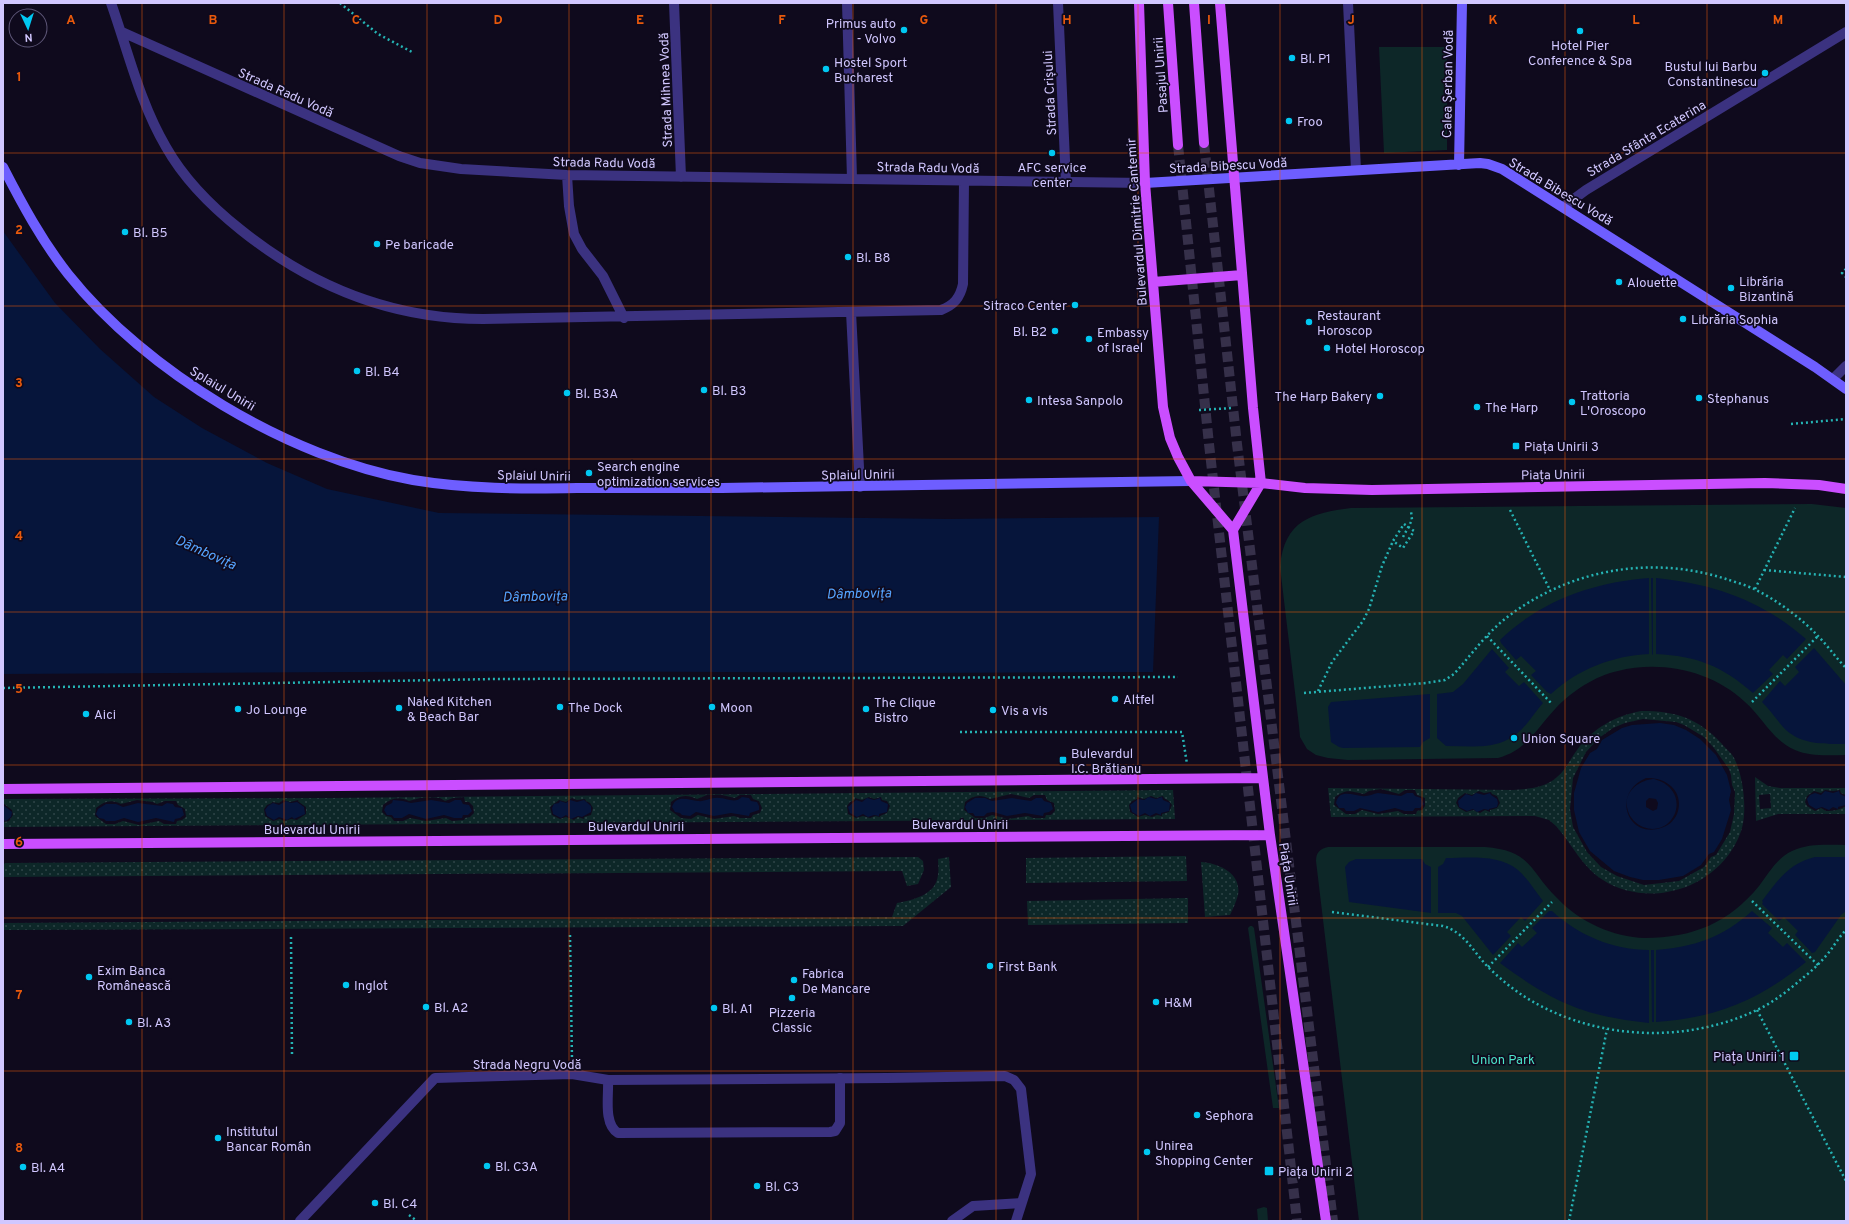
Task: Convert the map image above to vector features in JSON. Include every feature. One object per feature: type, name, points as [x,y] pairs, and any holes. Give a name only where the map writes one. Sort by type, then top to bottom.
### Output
[{"type":"main road","name":"Bulevardul Dimitrie Cantemir","points":[[1139,3],[1145,183],[1163,407],[1170,438],[1191,481]]},
{"type":"main road","name":"Pasajul Unirii","points":[[1168,3],[1178,145]]},
{"type":"main road","points":[[1194,3],[1204,143]]},
{"type":"main road","points":[[1191,481],[1233,530],[1261,483],[1242,275],[1220,3]]},
{"type":"main road","name":"Calea Șerban Vodă","points":[[1459,165],[1462,3]]},
{"type":"main road","name":"Strada Bibescu Vodă","points":[[1145,183],[1480,163],[1495,166],[1563,207],[1833,379],[1846,389]]},
{"type":"main road","name":"Splaiul Unirii","points":[[3,167],[31,219],[60,262],[95,305],[126,334],[158,361],[226,406],[299,445],[338,460],[410,479],[450,485],[493,488],[860,487],[1191,481]]},
{"type":"main road","points":[[1153,282],[1242,275]]},
{"type":"main road","name":"Piața Unirii","points":[[1191,481],[1261,483],[1305,488],[1372,490],[1758,483],[1819,485],[1846,489]]},
{"type":"main road","name":"Piața Unirii","points":[[1233,530],[1262,778],[1326,1221]]},
{"type":"main road","points":[[3,789],[1262,778]]},
{"type":"main road","name":"Bulevardul Unirii","points":[[3,844],[1270,835]]},
{"type":"street","points":[[111,3],[150,117],[166,149],[210,204],[268,250],[308,276],[369,302],[399,311],[428,316],[464,319],[624,318],[932,311],[949,306],[961,293],[964,277],[964,181]]},
{"type":"street","name":"Strada Mihnea Vodă","points":[[674,3],[681,177]]},
{"type":"street","points":[[847,3],[852,179]]},
{"type":"street","name":"Strada Crișului","points":[[1058,3],[1066,183]]},
{"type":"street","points":[[1348,3],[1356,170]]},
{"type":"street","name":"Strada Radu Vodă","points":[[122,32],[399,156],[420,163],[461,169],[567,175],[1145,183]]},
{"type":"street","name":"Strada Sfânta Ecaterina","points":[[1563,207],[1586,190],[1846,32]]},
{"type":"street","points":[[567,175],[569,206],[574,234],[582,249],[603,276],[624,318]]},
{"type":"street","points":[[851,312],[860,487]]},
{"type":"street","points":[[1833,379],[1846,366]]},
{"type":"street","name":"Strada Negru Vodă","points":[[300,1221],[435,1078],[572,1074],[608,1080],[1005,1076],[1014,1080],[1021,1089],[1031,1174],[1016,1221]]},
{"type":"street","points":[[608,1080],[609,1120],[614,1131],[618,1133],[822,1132],[835,1131],[840,1123],[840,1078]]},
{"type":"street","points":[[952,1221],[973,1206],[1021,1203]]},
{"type":"path","points":[[340,3],[378,34],[412,52]]},
{"type":"path","points":[[1846,269],[1842,273],[1846,277]]},
{"type":"path","points":[[1199,410],[1234,408]]},
{"type":"path","points":[[1792,424],[1846,419]]},
{"type":"path","points":[[1754,589],[1795,508]]},
{"type":"path","points":[[1510,510],[1550,590]]},
{"type":"path","points":[[1403,536],[1409,528],[1412,520],[1411,511]]},
{"type":"path","points":[[1318,691],[1332,662],[1363,621],[1369,609],[1382,566],[1393,541],[1404,524],[1414,531],[1403,548],[1393,541]]},
{"type":"path","points":[[1304,692],[1426,683],[1445,680],[1454,674],[1487,636],[1509,615],[1550,590],[1586,576],[1627,568],[1653,566],[1699,572],[1754,589],[1801,620],[1818,636],[1846,668]]},
{"type":"path","points":[[1764,570],[1846,577]]},
{"type":"path","points":[[1487,636],[1552,704]]},
{"type":"path","points":[[1752,702],[1818,636]]},
{"type":"path","points":[[3,688],[494,679],[1178,677]]},
{"type":"path","points":[[960,732],[1182,732],[1187,765]]},
{"type":"path","points":[[1752,901],[1818,965]]},
{"type":"path","points":[[1488,967],[1552,902]]},
{"type":"path","points":[[1332,912],[1452,928],[1488,967],[1536,1003],[1583,1023],[1607,1029],[1652,1033],[1688,1030],[1718,1024],[1757,1010],[1786,991],[1818,965],[1846,930]]},
{"type":"path","points":[[570,935],[572,1074]]},
{"type":"path","points":[[291,937],[292,1055]]},
{"type":"path","points":[[1757,1010],[1846,1181]]},
{"type":"path","points":[[1569,1221],[1607,1029]]},
{"type":"path","points":[[409,1215],[416,1221]]},
{"type":"green space","points":[[1379,47],[1447,47],[1447,150],[1384,153]]},
{"type":"green space","points":[[1812,504],[1846,508],[1846,755],[1814,755],[1795,750],[1780,741],[1751,708],[1732,691],[1702,676],[1686,671],[1652,667],[1618,671],[1592,680],[1562,702],[1524,744],[1516,750],[1498,758],[1348,760],[1328,758],[1316,755],[1307,749],[1300,737],[1280,567],[1287,539],[1294,529],[1312,516],[1351,508]]},
{"type":"green space","points":[[1641,711],[1665,712],[1695,722],[1713,735],[1731,754],[1735,760],[1741,777],[1744,797],[1744,817],[1740,834],[1735,845],[1720,865],[1711,873],[1701,880],[1679,889],[1651,894],[1634,892],[1618,888],[1610,884],[1589,869],[1556,826],[1549,820],[1535,816],[1331,817],[1328,788],[1513,790],[1542,786],[1552,781],[1560,774],[1583,742],[1597,729],[1631,713]],"holes":[[[1643,719],[1676,722],[1684,725],[1704,737],[1729,769],[1735,792],[1734,814],[1730,832],[1716,855],[1711,857],[1704,867],[1679,881],[1644,885],[1617,876],[1601,867],[1587,852],[1573,827],[1570,809],[1573,778],[1586,752],[1599,738],[1613,728],[1625,723]],[[1381,789],[1399,794],[1405,790],[1415,790],[1417,795],[1425,798],[1425,806],[1422,810],[1417,811],[1416,814],[1404,814],[1398,811],[1378,814],[1362,810],[1355,814],[1346,814],[1334,805],[1335,797],[1343,792],[1349,791],[1364,794],[1369,791]],[[1479,791],[1484,793],[1491,792],[1497,796],[1500,803],[1497,808],[1490,810],[1490,812],[1485,810],[1480,813],[1473,810],[1466,812],[1459,808],[1456,803],[1458,798],[1465,793],[1472,795]]]},
{"type":"green space","points":[[1755,777],[1768,786],[1780,788],[1846,788],[1846,795],[1841,793],[1840,790],[1825,790],[1821,793],[1814,791],[1807,796],[1805,802],[1807,806],[1815,811],[1821,808],[1826,811],[1834,810],[1846,806],[1846,814],[1778,814],[1756,821]],"holes":[[[1770,794],[1771,808],[1760,809],[1759,795]]]},
{"type":"green space","points":[[1173,790],[1175,819],[3,827],[4,822],[9,821],[13,815],[12,810],[3,803],[3,799],[429,797],[409,801],[398,798],[392,799],[383,805],[382,812],[386,816],[391,817],[394,821],[403,821],[410,818],[426,821],[446,818],[452,821],[464,820],[474,813],[473,806],[469,802],[465,802],[464,797],[453,798],[445,801],[440,798],[431,797]],"holes":[[[1011,794],[1029,798],[1034,795],[1045,795],[1047,800],[1054,803],[1055,811],[1051,815],[1046,815],[1045,818],[1033,818],[1028,816],[1008,819],[992,815],[985,818],[975,818],[964,810],[965,802],[971,798],[977,796],[987,797],[990,799]],[[707,795],[722,795],[735,798],[740,795],[751,795],[753,799],[759,801],[762,808],[760,813],[753,815],[751,818],[740,818],[734,816],[714,819],[698,815],[691,819],[681,818],[670,810],[671,802],[677,798],[683,796],[697,799]],[[1151,796],[1156,798],[1163,796],[1172,805],[1169,812],[1162,814],[1162,816],[1157,815],[1152,817],[1145,815],[1138,817],[1130,812],[1129,805],[1132,801],[1137,799],[1137,797],[1144,799]],[[869,797],[874,799],[881,797],[882,800],[887,801],[890,806],[887,813],[880,817],[875,816],[870,818],[863,816],[856,818],[848,814],[847,806],[850,802],[855,800],[855,798],[862,800]],[[572,798],[577,800],[585,799],[593,808],[591,815],[584,817],[584,819],[578,817],[574,820],[566,817],[560,819],[552,815],[550,807],[559,800],[566,802]],[[137,800],[157,804],[165,801],[176,801],[178,805],[185,809],[186,817],[177,821],[176,824],[164,824],[159,821],[139,825],[123,821],[115,824],[106,824],[95,816],[96,808],[102,804],[111,801],[121,804]],[[283,800],[290,802],[298,800],[306,807],[306,814],[297,820],[291,819],[284,821],[280,819],[273,821],[265,816],[264,809],[272,802],[279,803]]]},
{"type":"green space","name":"Union Park","points":[[1825,845],[1846,845],[1846,1221],[1359,1221],[1316,861],[1317,855],[1321,850],[1328,847],[1485,847],[1501,849],[1513,853],[1529,864],[1558,899],[1576,915],[1598,927],[1621,935],[1645,938],[1678,935],[1708,926],[1722,919],[1747,899],[1782,858],[1798,848]]},
{"type":"green space","points":[[1186,856],[1187,881],[1026,883],[1026,858]]},
{"type":"green space","points":[[918,857],[923,861],[924,870],[918,884],[907,886],[902,871],[3,877],[3,865],[5,863]]},
{"type":"green space","points":[[949,857],[951,887],[903,926],[3,930],[3,923],[892,917],[897,903],[923,895],[933,887],[938,875],[938,859]]},
{"type":"green space","points":[[1201,862],[1215,864],[1233,875],[1238,887],[1238,895],[1230,915],[1205,917]]},
{"type":"green space","points":[[1188,898],[1188,923],[1028,925],[1027,901]]},
{"type":"green space","points":[[1250,926],[1254,928],[1279,1108],[1273,1108],[1248,928]]},
{"type":"green space","points":[[1264,1207],[1267,1208],[1268,1221],[1258,1221],[1257,1209]]},
{"type":"water","name":"Dâmbovița","points":[[3,231],[55,303],[100,349],[154,397],[202,428],[267,463],[327,489],[439,513],[948,519],[1159,517],[1153,672],[913,673],[544,671],[3,674]]},
{"type":"water","points":[[1649,578],[1649,654],[1635,655],[1596,665],[1572,677],[1551,694],[1547,692],[1531,675],[1536,671],[1521,656],[1516,660],[1501,643],[1500,640],[1516,626],[1532,614],[1550,604],[1588,589],[1628,580]]},
{"type":"water","points":[[1651,578],[1653,578],[1652,655]]},
{"type":"water","points":[[1656,578],[1698,585],[1736,596],[1772,614],[1789,625],[1806,639],[1787,659],[1783,655],[1769,670],[1773,674],[1753,693],[1731,676],[1708,664],[1684,657],[1656,654]]},
{"type":"water","points":[[1814,648],[1846,685],[1846,744],[1813,742],[1797,738],[1784,728],[1762,702],[1780,681],[1785,686],[1799,672],[1795,667]]},
{"type":"water","points":[[1492,649],[1509,668],[1505,672],[1519,686],[1524,682],[1543,703],[1522,729],[1505,741],[1486,746],[1446,746],[1437,738],[1437,694],[1453,692],[1463,684]]},
{"type":"water","points":[[1430,694],[1430,738],[1423,742],[1420,747],[1343,748],[1331,742],[1328,707],[1331,702]]},
{"type":"water","points":[[1660,723],[1674,725],[1686,730],[1700,739],[1716,755],[1727,775],[1731,791],[1729,800],[1731,810],[1722,839],[1714,852],[1709,854],[1701,865],[1683,876],[1659,880],[1643,880],[1614,871],[1590,851],[1579,832],[1574,810],[1574,793],[1581,768],[1590,753],[1597,749],[1602,740],[1622,728],[1632,725]],"holes":[[[1646,778],[1661,780],[1672,787],[1676,793],[1679,806],[1677,814],[1670,823],[1661,828],[1649,830],[1639,827],[1632,821],[1628,813],[1626,803],[1629,794],[1635,785]]]},
{"type":"water","points":[[1654,779],[1666,785],[1674,793],[1677,802],[1676,812],[1671,820],[1664,826],[1654,829],[1643,827],[1636,822],[1629,814],[1627,804],[1629,793],[1637,785]],"holes":[[[1649,798],[1656,799],[1658,803],[1657,809],[1653,811],[1646,807],[1646,801]]]},
{"type":"water","points":[[1825,791],[1833,793],[1839,791],[1840,794],[1846,797],[1846,805],[1838,807],[1838,809],[1833,807],[1829,810],[1822,807],[1816,809],[1809,805],[1807,799],[1810,795],[1815,793],[1821,795]]},
{"type":"water","points":[[1378,793],[1401,796],[1407,793],[1413,793],[1415,796],[1421,798],[1424,804],[1420,808],[1415,808],[1413,811],[1405,811],[1395,808],[1378,812],[1360,808],[1354,811],[1346,811],[1344,808],[1339,808],[1336,803],[1338,798],[1343,794],[1368,796]]},
{"type":"water","points":[[1476,793],[1484,795],[1490,793],[1497,799],[1497,807],[1489,810],[1484,809],[1477,812],[1473,809],[1467,811],[1459,807],[1458,801],[1466,794],[1472,796]]},
{"type":"water","points":[[742,797],[749,798],[751,801],[757,802],[759,810],[750,813],[749,816],[731,813],[714,816],[696,812],[690,816],[675,812],[672,807],[676,800],[680,799],[701,801],[722,798],[737,800]]},
{"type":"water","points":[[1149,797],[1156,799],[1162,797],[1163,800],[1170,803],[1169,811],[1161,813],[1161,815],[1156,813],[1150,816],[1145,813],[1139,816],[1132,812],[1130,805],[1138,799],[1144,800]]},
{"type":"water","points":[[867,798],[874,800],[880,798],[881,801],[888,804],[887,812],[879,814],[879,816],[874,815],[868,817],[863,814],[857,817],[850,813],[848,807],[856,800],[862,802]]},
{"type":"water","points":[[975,798],[985,798],[992,801],[1012,798],[1031,801],[1036,798],[1042,798],[1044,801],[1051,803],[1053,809],[1044,813],[1043,816],[1025,813],[1007,816],[993,812],[987,813],[984,816],[975,816],[973,813],[968,813],[965,807],[967,803]]},
{"type":"water","points":[[393,800],[411,803],[431,800],[449,803],[455,800],[461,800],[463,804],[469,805],[472,811],[468,815],[463,815],[462,818],[454,818],[444,815],[426,819],[409,814],[402,818],[394,818],[392,815],[387,815],[384,810],[386,806],[392,803]]},
{"type":"water","points":[[570,800],[577,802],[584,800],[591,806],[591,812],[582,817],[578,816],[571,819],[566,815],[561,818],[553,814],[552,808],[554,804],[559,803],[560,801],[566,803]]},
{"type":"water","points":[[286,801],[291,803],[297,802],[304,807],[305,814],[294,819],[292,817],[287,820],[279,817],[274,820],[267,816],[265,810],[268,806],[273,803],[279,805]]},
{"type":"water","points":[[138,803],[162,806],[167,803],[173,804],[175,807],[182,808],[184,815],[175,819],[174,822],[156,818],[138,822],[124,818],[115,821],[106,821],[99,818],[96,814],[98,809],[106,804],[116,804],[123,807]]},
{"type":"water","points":[[3,805],[12,812],[11,817],[6,821],[3,820]]},
{"type":"water","points":[[1815,857],[1846,857],[1846,911],[1841,915],[1815,952],[1812,953],[1795,935],[1798,931],[1784,917],[1779,921],[1762,904],[1762,901],[1784,874],[1791,868]]},
{"type":"water","points":[[1446,858],[1483,858],[1502,861],[1518,870],[1543,901],[1525,921],[1521,917],[1507,932],[1511,936],[1493,955],[1462,916],[1456,913],[1438,913],[1438,867],[1443,864]]},
{"type":"water","points":[[1356,859],[1422,859],[1425,864],[1431,867],[1431,913],[1349,902],[1345,867],[1349,862]]},
{"type":"water","points":[[1549,911],[1552,911],[1562,920],[1597,940],[1622,947],[1649,950],[1649,1023],[1605,1016],[1570,1005],[1536,988],[1500,963],[1518,943],[1522,947],[1537,933],[1532,928]]},
{"type":"water","points":[[1752,911],[1772,928],[1768,933],[1783,947],[1787,943],[1806,962],[1771,987],[1736,1005],[1698,1016],[1656,1022],[1656,950],[1670,949],[1708,939],[1730,928]]},
{"type":"water","points":[[1651,950],[1654,950],[1654,1022],[1652,1022]]},
{"type":"tunnel","points":[[1204,143],[1237,444],[1333,1221]]},
{"type":"tunnel","points":[[1178,145],[1209,444],[1297,1221]]},
{"type":"place","name":"Primus auto - Volvo","points":[[904,30]]},
{"type":"place","name":"Hotel Pier Conference & Spa","points":[[1580,31]]},
{"type":"place","name":"Bl. P1","points":[[1292,58]]},
{"type":"place","name":"Hostel Sport Bucharest","points":[[826,69]]},
{"type":"place","name":"Bustul lui Barbu Constantinescu","points":[[1765,73]]},
{"type":"place","name":"Froo","points":[[1289,121]]},
{"type":"place","name":"AFC service center","points":[[1052,153]]},
{"type":"place","name":"Bl. B5","points":[[125,232]]},
{"type":"place","name":"Pe baricade","points":[[377,244]]},
{"type":"place","name":"Bl. B8","points":[[848,257]]},
{"type":"place","name":"Alouette","points":[[1619,282]]},
{"type":"place","name":"Librăria Bizantină","points":[[1731,288]]},
{"type":"place","name":"Sitraco Center","points":[[1075,305]]},
{"type":"place","name":"Librăria Sophia","points":[[1683,319]]},
{"type":"place","name":"Restaurant Horoscop","points":[[1309,322]]},
{"type":"place","name":"Bl. B2","points":[[1055,331]]},
{"type":"place","name":"Embassy of Israel","points":[[1089,339]]},
{"type":"place","name":"Hotel Horoscop","points":[[1327,348]]},
{"type":"place","name":"Bl. B4","points":[[357,371]]},
{"type":"place","name":"Bl. B3","points":[[704,390]]},
{"type":"place","name":"Bl. B3A","points":[[567,393]]},
{"type":"place","name":"The Harp Bakery","points":[[1380,396]]},
{"type":"place","name":"Stephanus","points":[[1699,398]]},
{"type":"place","name":"Intesa Sanpolo","points":[[1029,400]]},
{"type":"place","name":"Trattoria L'Oroscopo","points":[[1572,402]]},
{"type":"place","name":"The Harp","points":[[1477,407]]},
{"type":"place","name":"Piața Unirii 3","points":[[1516,446]]},
{"type":"place","name":"Search engine optimization services","points":[[589,473]]},
{"type":"place","name":"Altfel","points":[[1115,699]]},
{"type":"place","name":"The Dock","points":[[560,707]]},
{"type":"place","name":"Moon","points":[[712,707]]},
{"type":"place","name":"Naked Kitchen & Beach Bar","points":[[399,708]]},
{"type":"place","name":"Jo Lounge","points":[[238,709]]},
{"type":"place","name":"The Clique Bistro","points":[[866,709]]},
{"type":"place","name":"Vis a vis","points":[[993,710]]},
{"type":"place","name":"Aici","points":[[86,714]]},
{"type":"place","name":"Union Square","points":[[1514,738]]},
{"type":"place","name":"Bulevardul I.C. Brătianu","points":[[1063,760]]},
{"type":"place","name":"First Bank","points":[[990,966]]},
{"type":"place","name":"Exim Banca Românească","points":[[89,977]]},
{"type":"place","name":"Fabrica De Mancare","points":[[794,980]]},
{"type":"place","name":"Inglot","points":[[346,985]]},
{"type":"place","name":"Pizzeria Classic","points":[[792,998]]},
{"type":"place","name":"H&M","points":[[1156,1002]]},
{"type":"place","name":"Bl. A2","points":[[426,1007]]},
{"type":"place","name":"Bl. A1","points":[[714,1008]]},
{"type":"place","name":"Bl. A3","points":[[129,1022]]},
{"type":"place","name":"Piața Unirii 1","points":[[1794,1056]]},
{"type":"place","name":"Sephora","points":[[1197,1115]]},
{"type":"place","name":"Institutul Bancar Român","points":[[218,1138]]},
{"type":"place","name":"Unirea Shopping Center","points":[[1147,1152]]},
{"type":"place","name":"Bl. C3A","points":[[487,1166]]},
{"type":"place","name":"Bl. A4","points":[[23,1167]]},
{"type":"place","name":"Piața Unirii 2","points":[[1269,1171]]},
{"type":"place","name":"Bl. C3","points":[[757,1186]]},
{"type":"place","name":"Bl. C4","points":[[375,1203]]}]
